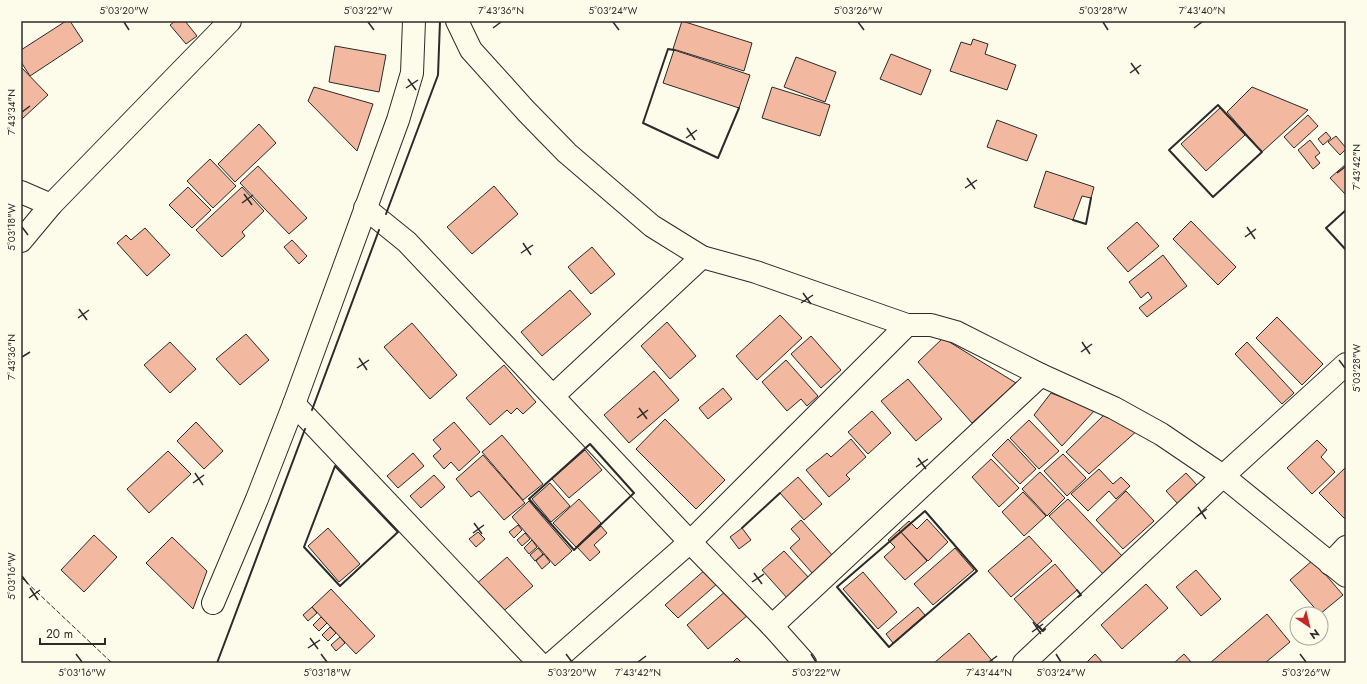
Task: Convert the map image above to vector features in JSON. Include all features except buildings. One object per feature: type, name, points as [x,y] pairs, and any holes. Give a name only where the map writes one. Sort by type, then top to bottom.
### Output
[{"type":"street","points":[[21,241],[51,205],[230,21]]},
{"type":"street","points":[[213,603],[257,499],[294,404],[398,120],[412,73],[414,21]]},
{"type":"street","points":[[457,21],[471,50],[526,111],[567,153],[652,226],[702,257],[756,272],[907,326],[931,325],[956,332],[1041,375],[1114,408],[1161,434],[1223,476],[1338,570],[1346,547]]},
{"type":"street","points":[[21,192],[51,205]]},
{"type":"street","points":[[365,208],[407,242],[690,542],[772,626],[805,663]]},
{"type":"street","points":[[553,396],[702,257]]},
{"type":"street","points":[[552,663],[690,542],[907,326]]},
{"type":"street","points":[[1024,663],[1223,476],[1346,364]]},
{"type":"street","points":[[772,626],[1041,375]]},
{"type":"street","points":[[294,404],[539,663]]},
{"type":"fence","points":[[21,577],[112,663]]},
{"type":"wall","points":[[386,214],[438,75],[440,21]]},
{"type":"wall","points":[[674,50],[668,49],[643,123],[718,158],[739,108]]},
{"type":"wall","points":[[1218,105],[1262,152],[1213,197],[1169,150],[1218,105]]},
{"type":"wall","points":[[1073,220],[1086,224],[1091,198]]},
{"type":"wall","points":[[1346,210],[1326,228],[1346,250]]},
{"type":"wall","points":[[312,410],[379,230]]},
{"type":"wall","points":[[217,663],[305,429]]},
{"type":"wall","points":[[590,444],[634,493],[574,550],[529,499],[590,444]]},
{"type":"wall","points":[[335,466],[398,532],[340,586],[304,547],[335,466]]},
{"type":"wall","points":[[742,528],[780,493]]},
{"type":"wall","points":[[925,511],[977,571],[889,647],[837,587],[925,511]]},
{"type":"wall","points":[[1077,590],[1081,595],[1078,597]]},
{"type":"wall","points":[[1037,625],[1043,631],[1045,629]]}]
